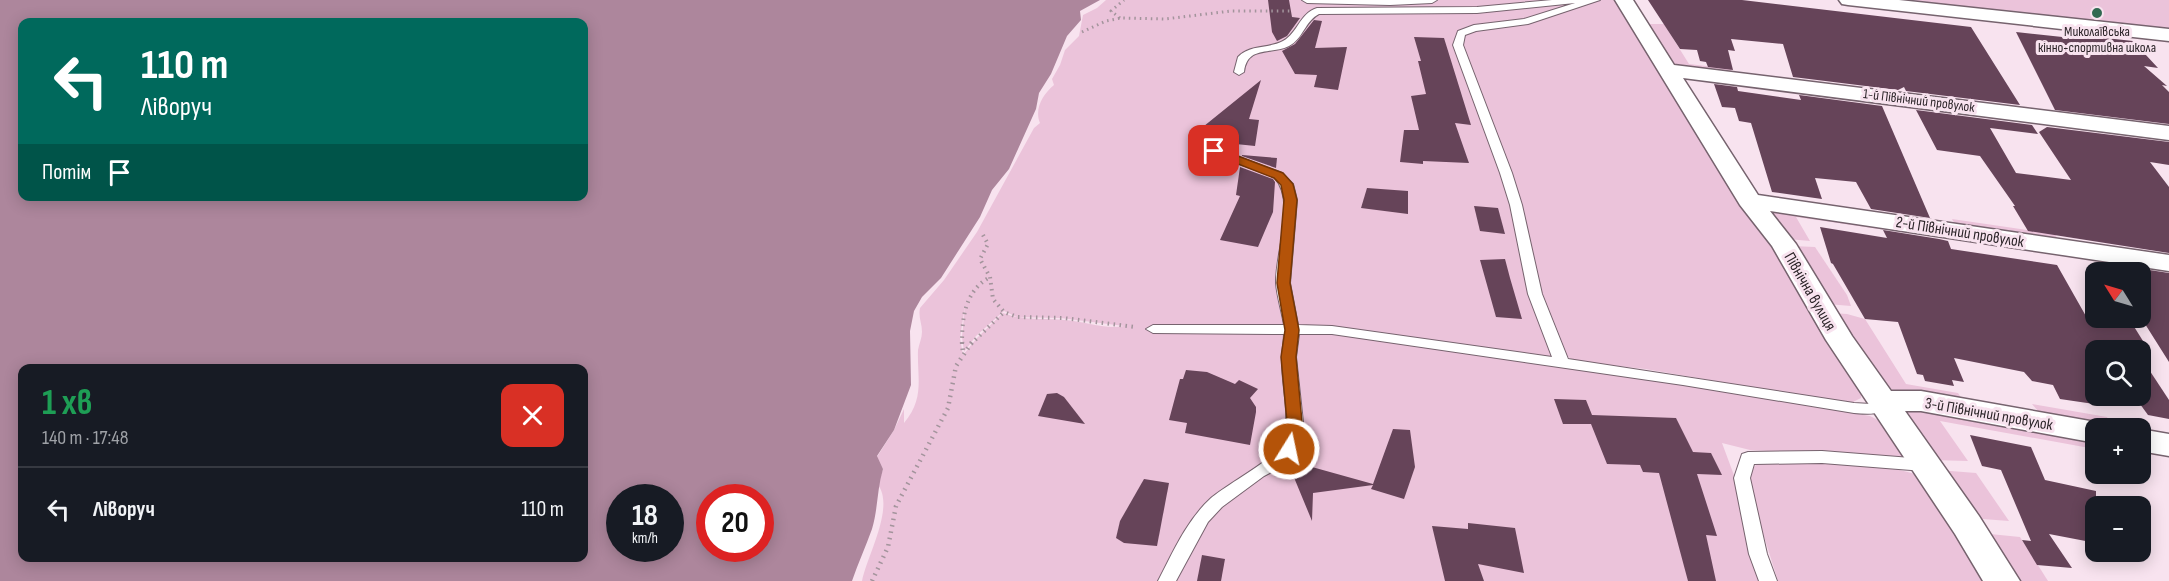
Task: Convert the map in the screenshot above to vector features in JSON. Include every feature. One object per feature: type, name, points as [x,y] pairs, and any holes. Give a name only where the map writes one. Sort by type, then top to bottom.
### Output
[{"type":"street","name":"Північна вулиця","points":[[1624,0],[1750,201],[1783,243],[1840,340],[2002,581]]},
{"type":"street","points":[[1848,0],[2169,35]]},
{"type":"street","name":"1-й Північний провулок","points":[[1669,70],[2169,133]]},
{"type":"street","name":"2-й Північний провулок","points":[[1750,201],[2169,263]]},
{"type":"street","name":"3-й Північний провулок","points":[[1884,404],[1897,400],[1921,401],[2085,430]]},
{"type":"street","points":[[2151,442],[2169,445]]},
{"type":"lane","points":[[1307,0],[1432,0]]},
{"type":"lane","points":[[1239,72],[1242,57],[1249,53],[1283,45],[1294,39],[1312,12],[1477,10],[1583,0]]},
{"type":"lane","points":[[1562,363],[1535,294],[1516,206],[1506,172],[1458,45],[1461,33],[1474,28],[1525,22],[1595,0]]},
{"type":"lane","points":[[1167,581],[1194,530],[1209,511],[1258,472],[1277,462],[1289,449],[1295,422],[1289,357],[1292,330],[1283,283],[1291,200],[1287,184],[1278,175],[1214,151]]},
{"type":"lane","points":[[1153,329],[1332,330],[1683,380],[1854,408],[1873,409],[1884,404]]},
{"type":"lane","points":[[1768,581],[1758,554],[1742,478],[1748,458],[1822,457],[1926,465]]},
{"type":"path","points":[[1121,18],[1111,11],[1124,0]]},
{"type":"path","points":[[1082,32],[1106,21],[1121,18],[1165,19],[1231,11],[1312,12]]},
{"type":"path","points":[[983,235],[988,244],[981,259],[990,277],[993,299],[1004,312],[1017,317],[1063,318],[1153,329]]},
{"type":"path","points":[[963,354],[961,338],[969,296],[980,280],[990,277]]},
{"type":"path","points":[[872,581],[888,547],[896,506],[948,408],[956,366],[976,337],[1004,312]]},
{"type":"shaded area","points":[[0,0],[1100,0],[1080,11],[1081,20],[1067,36],[1051,74],[1039,93],[1036,109],[1009,169],[992,190],[980,217],[941,278],[922,297],[914,311],[910,331],[911,385],[894,430],[877,456],[883,469],[870,535],[852,581],[0,581]]},
{"type":"shaded area","points":[[1106,0],[1590,0],[1549,14],[1459,32],[1455,37],[1473,101],[1502,172],[1559,366],[1766,397],[1870,416],[1886,424],[1905,450],[1902,459],[1750,450],[1722,443],[1735,478],[1759,581],[862,581],[882,518],[882,494],[878,485],[883,469],[877,457],[904,409],[904,423],[911,414],[917,396],[918,350],[922,336],[920,308],[944,280],[977,232],[1034,128],[1040,123],[1039,107],[1046,93],[1054,85],[1052,79],[1065,50],[1079,36],[1083,15]],"holes":[[[965,306],[962,337],[964,352],[976,336],[1004,311],[1017,317],[1003,313],[963,355],[960,338]],[[1018,317],[1061,318],[1124,326],[1110,327],[1056,319]]]},
{"type":"shaded area","points":[[1600,0],[1618,0],[1760,221],[1862,388],[1861,398],[1845,403],[1645,369],[1574,361],[1563,353],[1554,334],[1530,256],[1520,199],[1461,44],[1464,35],[1474,31],[1535,22]]},
{"type":"shaded area","name":"Миколаївська кінно-спортивна школа","points":[[1863,0],[2169,0],[2169,32]]},
{"type":"shaded area","points":[[1646,24],[1664,24],[1689,64],[1731,69],[1732,75],[1679,67],[1671,63]]},
{"type":"shaded area","points":[[1765,207],[1884,223],[1886,230],[1796,217],[1810,241],[1788,239]]},
{"type":"shaded area","points":[[1952,219],[2055,234],[2058,240],[1956,226]]},
{"type":"shaded area","points":[[1792,246],[1815,247],[1847,295],[1851,306],[1827,304]]},
{"type":"shaded area","points":[[1833,313],[1865,319],[1906,384],[1958,393],[1965,404],[1893,391],[1881,385]]},
{"type":"shaded area","points":[[2032,404],[2108,418],[2085,418],[2085,424],[2043,417]]},
{"type":"shaded area","points":[[1914,405],[2085,435],[2085,447],[1940,421],[1968,461],[1931,460],[1903,411]]},
{"type":"shaded area","points":[[1788,459],[1892,468],[1923,476],[1992,581],[1778,581],[1748,486],[1751,470],[1758,463]]},
{"type":"shaded area","points":[[1938,470],[1976,473],[2009,521],[1970,518]]},
{"type":"shaded area","points":[[1980,533],[2020,537],[2048,581],[2012,581]]},
{"type":"building","points":[[1268,0],[1289,0],[1292,17],[1300,18],[1287,36],[1277,41],[1272,32]]},
{"type":"building","points":[[1648,0],[1742,0],[1971,27],[2020,105],[1906,91],[1904,87],[1898,90],[1793,77],[1783,44],[1731,39],[1735,51],[1728,50],[1733,70],[1708,67],[1706,62],[1700,61],[1697,50],[1680,49]]},
{"type":"building","points":[[1314,20],[1322,21],[1315,48],[1347,47],[1338,90],[1314,87],[1317,75],[1295,74],[1282,51],[1295,44]]},
{"type":"building","points":[[2016,32],[2081,39],[2078,35],[2133,41],[2158,68],[2144,66],[2167,86],[2162,85],[2169,92],[2169,124],[2055,110]]},
{"type":"building","points":[[1414,37],[1444,38],[1471,125],[1455,123],[1469,163],[1400,162],[1404,130],[1419,130],[1411,96],[1426,94],[1418,61],[1421,61]]},
{"type":"building","points":[[1261,80],[1249,119],[1259,120],[1255,146],[1188,139]]},
{"type":"building","points":[[1714,84],[1737,87],[1738,91],[1801,100],[1799,95],[1882,106],[1930,218],[1871,209],[1856,182],[1815,178],[1822,199],[1772,192],[1751,123],[1739,121],[1735,108],[1722,107]]},
{"type":"building","points":[[1916,110],[2032,125],[2038,134],[1990,128],[2016,173],[2071,180],[2039,132],[2047,127],[2169,142],[2169,165],[2150,162],[2169,187],[2169,253],[2028,231],[2013,206],[2015,206],[1980,156],[1937,150]]},
{"type":"building","points":[[1242,156],[1277,158],[1276,168]]},
{"type":"building","points":[[1240,167],[1273,179],[1275,182],[1273,212],[1258,247],[1220,240],[1240,196],[1236,195]]},
{"type":"building","points":[[1367,188],[1408,191],[1408,214],[1361,208]]},
{"type":"building","points":[[1474,206],[1498,208],[1505,234],[1480,231]]},
{"type":"building","points":[[1820,227],[1887,238],[1883,230],[1948,241],[1951,249],[2057,265],[2085,314],[2085,328],[2135,328],[2142,340],[2085,340],[2085,403],[2060,399],[2053,385],[2032,381],[2024,372],[1954,358],[1964,382],[1952,380],[1954,386],[1925,381],[1923,375],[1917,374],[1898,322],[1865,319],[1831,263]]},
{"type":"building","points":[[1505,259],[1522,319],[1496,317],[1480,260]]},
{"type":"building","points":[[2151,270],[2169,273],[2169,362],[2148,328],[2151,328]]},
{"type":"building","points":[[1186,370],[1207,372],[1235,384],[1239,380],[1258,389],[1250,398],[1256,407],[1256,412],[1250,445],[1185,433],[1187,423],[1169,420],[1180,379],[1183,379]]},
{"type":"building","points":[[2151,373],[2169,400],[2169,419],[2148,415],[2141,406],[2151,406]]},
{"type":"building","points":[[1057,393],[1064,397],[1085,424],[1038,416],[1047,394]]},
{"type":"building","points":[[1554,399],[1586,400],[1592,415],[1676,418],[1693,452],[1711,453],[1722,475],[1697,474],[1717,536],[1706,535],[1716,581],[1688,581],[1659,473],[1643,472],[1640,465],[1607,464],[1591,424],[1563,424]]},
{"type":"building","points":[[1393,429],[1410,430],[1415,467],[1404,499],[1371,489],[1373,485],[1313,493],[1312,521],[1288,463],[1293,457],[1312,458],[1312,467],[1373,484]]},
{"type":"building","points":[[1970,435],[2031,447],[2045,480],[2096,491],[2096,496],[2085,496],[2085,541],[2049,534],[2072,568],[2037,565],[2022,540],[2031,541],[2001,470],[1982,466]]},
{"type":"building","points":[[1144,479],[1169,483],[1157,546],[1124,543],[1116,538],[1120,521]]},
{"type":"building","points":[[1468,523],[1515,528],[1524,573],[1478,564],[1484,581],[1445,581],[1432,526],[1468,529]]},
{"type":"building","points":[[1202,555],[1225,559],[1221,581],[1197,581]]},
{"type":"place","name":"Миколаївська кінно-спортивна школа","points":[[2097,13]]},
{"type":"route","points":[[1214,151],[1278,175],[1287,184],[1291,200],[1283,283],[1292,330],[1289,357],[1295,422],[1289,449]]}]
